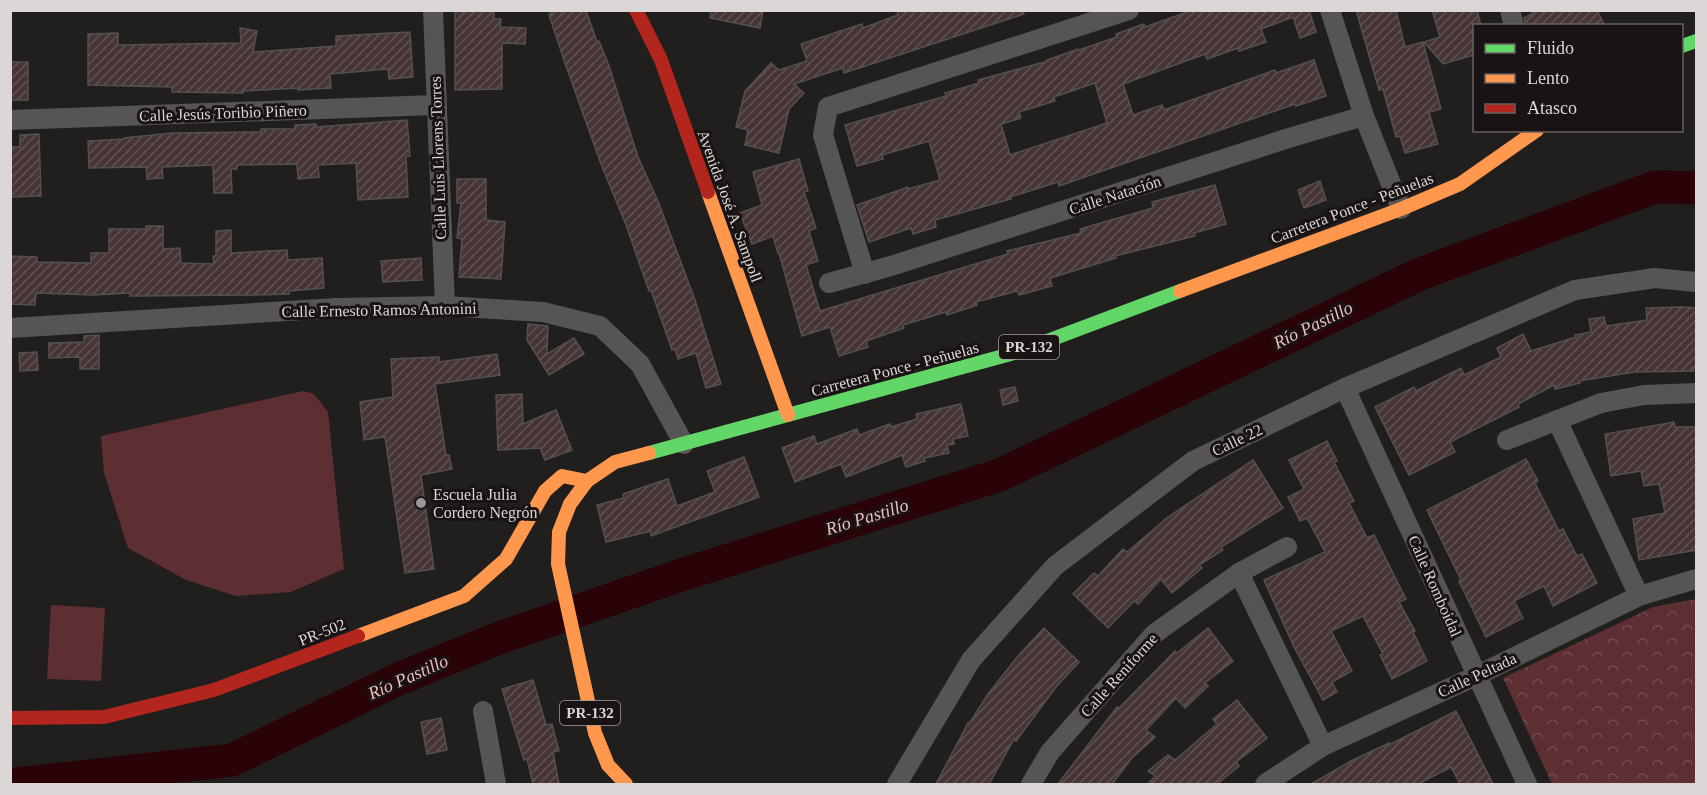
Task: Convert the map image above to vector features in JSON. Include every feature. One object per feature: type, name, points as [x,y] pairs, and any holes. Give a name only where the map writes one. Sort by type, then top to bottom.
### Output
[{"type":"main road","name":"Avenida José A. Sampoll","points":[[636,10],[661,60],[788,416]]},
{"type":"main road","name":"Carretera Ponce - Peñuelas","points":[[626,784],[608,765],[595,733],[558,564],[559,532],[570,504],[587,482],[615,462],[1017,352],[1460,184],[1534,132]]},
{"type":"main road","name":"PR-502","points":[[10,718],[104,717],[214,690],[464,596],[506,559],[545,491],[562,476],[587,482]]},
{"type":"street","name":"Calle Luis Llorens Torres","points":[[433,10],[435,105],[445,306]]},
{"type":"street","points":[[865,274],[823,135],[828,107],[1129,10]]},
{"type":"street","points":[[1330,10],[1364,116],[1401,208]]},
{"type":"street","name":"Calle Jesús Toribio Piñero","points":[[10,120],[435,105]]},
{"type":"street","name":"Calle Natación","points":[[829,283],[865,274],[1364,116]]},
{"type":"street","name":"Calle 22","points":[[897,784],[971,660],[1055,566],[1192,461],[1345,388],[1575,290],[1655,278],[1696,282]]},
{"type":"street","name":"Calle Ernesto Ramos Antonini","points":[[10,328],[337,308],[445,306],[543,312],[600,326],[640,364],[684,444]]},
{"type":"street","name":"Calle Romboidal","points":[[1345,388],[1527,784]]},
{"type":"street","points":[[1507,440],[1601,403],[1633,397],[1696,393]]},
{"type":"street","points":[[1557,420],[1640,596]]},
{"type":"street","name":"Calle Reniforme","points":[[1031,784],[1050,752],[1154,634],[1239,573],[1287,547]]},
{"type":"street","points":[[1239,573],[1323,746]]},
{"type":"street","name":"Calle Peltada","points":[[1265,784],[1323,746],[1476,676],[1640,596],[1696,579]]},
{"type":"street","points":[[483,711],[496,784]]},
{"type":"green space","points":[[303,391],[314,394],[328,412],[344,569],[291,592],[236,596],[186,580],[128,548],[104,473],[101,436]]},
{"type":"green space","points":[[1696,599],[1696,784],[1552,784],[1503,678],[1653,607]]},
{"type":"green space","points":[[51,605],[105,608],[101,681],[47,679]]},
{"type":"building","points":[[455,10],[494,10],[494,19],[501,19],[500,27],[526,28],[525,44],[502,43],[502,89],[455,90]]},
{"type":"building","points":[[549,10],[585,10],[588,16],[609,66],[638,157],[658,201],[695,300],[721,384],[706,388],[696,353],[678,359],[675,349],[672,350],[601,164]]},
{"type":"building","points":[[711,10],[763,10],[760,28],[710,18]]},
{"type":"building","points":[[897,10],[1023,10],[1024,14],[844,73],[843,68],[794,84],[804,93],[789,109],[779,153],[745,145],[748,130],[736,127],[745,91],[771,63],[779,70],[807,61],[801,44],[862,24],[863,28],[898,15]]},
{"type":"building","points":[[1193,10],[1309,10],[1316,32],[1300,38],[1293,17],[1261,29],[1266,42],[1239,51],[1238,48],[1207,59],[1205,54],[1123,84],[1133,115],[1162,105],[1164,110],[1275,70],[1276,73],[1314,60],[1326,96],[1296,106],[1295,104],[1059,186],[1058,182],[1010,197],[1011,199],[935,220],[936,227],[913,234],[911,228],[869,242],[857,205],[908,187],[908,189],[940,180],[929,141],[882,155],[883,159],[857,166],[845,125],[946,96],[945,93],[979,83],[978,80],[1048,61],[1117,37],[1116,34],[1144,24],[1145,27]],"holes":[[[1095,83],[1107,123],[1010,155],[1001,124],[1021,118],[1019,112],[1055,101],[1054,97]]]},
{"type":"building","points":[[1356,10],[1396,10],[1405,47],[1423,42],[1441,109],[1429,112],[1438,144],[1405,153],[1400,136],[1396,137],[1383,89],[1379,90]]},
{"type":"building","points":[[1432,10],[1477,10],[1480,24],[1473,24],[1473,55],[1443,64],[1424,42],[1440,37]]},
{"type":"building","points":[[1538,10],[1597,10],[1604,24],[1526,24],[1524,18]]},
{"type":"building","points":[[240,28],[257,31],[253,52],[336,46],[336,36],[410,32],[413,77],[389,79],[388,69],[330,74],[331,88],[243,91],[243,93],[172,92],[172,87],[88,85],[88,34],[118,33],[118,45],[241,43]]},
{"type":"building","points":[[10,62],[28,62],[28,100],[10,100]]},
{"type":"building","points":[[407,120],[410,156],[406,156],[408,197],[358,200],[356,163],[318,165],[319,177],[298,179],[297,164],[237,165],[237,169],[231,169],[232,193],[214,193],[213,165],[162,167],[163,178],[147,179],[146,167],[89,168],[88,141],[172,133],[261,132],[261,129],[295,129],[295,125],[316,124],[316,127]]},
{"type":"building","points":[[39,134],[41,196],[10,197],[10,147],[20,147],[20,135]]},
{"type":"building","points":[[799,159],[808,191],[804,192],[816,228],[809,231],[818,261],[806,265],[820,311],[1008,254],[1007,251],[1081,233],[1080,229],[1153,208],[1152,202],[1215,185],[1226,224],[1194,233],[1195,236],[1115,256],[1116,258],[1050,278],[1052,286],[1019,295],[1017,291],[976,302],[977,305],[947,315],[946,312],[903,325],[904,328],[866,341],[868,347],[839,356],[830,327],[802,336],[773,236],[752,244],[740,213],[762,205],[753,172]]},
{"type":"building","points":[[457,179],[486,179],[486,220],[505,222],[501,279],[459,277],[462,239],[457,238],[461,203],[457,203]]},
{"type":"building","points":[[1320,181],[1326,200],[1304,208],[1298,190]]},
{"type":"building","points":[[146,226],[163,226],[163,249],[180,248],[181,263],[214,264],[216,231],[231,230],[231,253],[287,250],[288,260],[322,258],[324,288],[289,291],[289,294],[256,295],[130,296],[130,293],[93,295],[36,293],[35,305],[10,304],[10,256],[37,257],[37,262],[91,263],[91,253],[109,253],[109,229],[146,229]]},
{"type":"building","points":[[421,258],[422,280],[383,282],[381,261]]},
{"type":"building","points":[[1646,308],[1696,308],[1696,371],[1634,372],[1579,381],[1580,383],[1555,389],[1554,385],[1518,404],[1519,407],[1450,442],[1455,452],[1409,475],[1375,407],[1414,387],[1416,391],[1461,368],[1464,375],[1501,357],[1497,348],[1523,334],[1531,351],[1576,337],[1575,335],[1591,332],[1589,319],[1604,317],[1606,326],[1647,320]]},
{"type":"building","points":[[528,324],[548,326],[547,354],[574,338],[584,354],[549,375],[527,340]]},
{"type":"building","points":[[99,335],[99,369],[80,369],[80,357],[49,358],[49,343],[84,342],[84,336]]},
{"type":"building","points":[[37,352],[38,370],[20,371],[19,353]]},
{"type":"building","points":[[497,354],[500,375],[435,384],[446,455],[449,455],[452,469],[421,475],[434,569],[405,573],[385,437],[364,440],[360,402],[393,397],[391,359],[439,357],[439,362]]},
{"type":"building","points":[[1015,387],[1018,401],[1003,405],[1000,390]]},
{"type":"building","points":[[522,394],[523,424],[556,410],[572,450],[545,460],[540,448],[498,450],[496,395]]},
{"type":"building","points":[[961,404],[968,436],[953,439],[954,444],[947,445],[949,453],[924,458],[925,461],[906,467],[902,455],[846,477],[841,464],[795,482],[782,448],[814,436],[817,444],[857,429],[859,435],[890,424],[891,427],[917,419],[916,414]]},
{"type":"building","points":[[1674,422],[1675,427],[1696,427],[1696,550],[1639,560],[1633,519],[1665,513],[1659,484],[1644,486],[1641,471],[1611,476],[1605,434]]},
{"type":"building","points":[[1327,441],[1337,461],[1334,462],[1354,501],[1349,503],[1367,538],[1374,535],[1406,599],[1399,602],[1415,631],[1413,632],[1427,661],[1392,679],[1380,655],[1383,654],[1363,616],[1331,631],[1352,671],[1332,682],[1337,692],[1323,700],[1294,647],[1264,580],[1325,552],[1307,518],[1300,521],[1288,497],[1304,489],[1289,460]]},
{"type":"building","points":[[744,457],[759,497],[651,536],[651,531],[606,542],[597,505],[624,498],[623,494],[668,479],[677,506],[715,492],[707,471]]},
{"type":"building","points":[[1526,459],[1538,481],[1535,483],[1559,531],[1563,529],[1577,556],[1582,554],[1597,583],[1553,606],[1544,586],[1514,601],[1523,618],[1486,637],[1427,510]]},
{"type":"building","points":[[1253,460],[1283,508],[1221,547],[1223,550],[1199,565],[1202,568],[1172,593],[1161,579],[1138,604],[1134,601],[1108,628],[1073,594],[1094,573],[1098,576],[1123,549],[1127,552],[1168,517]]},
{"type":"building","points":[[1044,628],[1079,662],[1056,687],[1016,741],[1014,739],[989,784],[936,784],[968,723],[988,694]]},
{"type":"building","points":[[1208,628],[1233,661],[1205,683],[1208,686],[1185,708],[1176,698],[1146,730],[1155,737],[1132,758],[1112,784],[1058,784],[1117,707],[1119,708],[1175,651],[1177,653]]},
{"type":"building","points":[[533,680],[546,725],[552,724],[559,751],[553,752],[559,784],[533,784],[527,759],[524,760],[502,689]]},
{"type":"building","points":[[1237,700],[1267,738],[1236,762],[1239,766],[1217,784],[1148,784],[1155,776],[1148,771],[1168,755],[1175,760],[1217,724],[1213,719]]},
{"type":"building","points":[[1456,711],[1493,784],[1460,784],[1451,767],[1418,784],[1311,784],[1351,761],[1389,743],[1389,745]]},
{"type":"building","points":[[441,718],[447,750],[427,754],[421,722]]},
{"type":"waterway","name":"Río Pastillo","points":[[17,784],[232,760],[396,680],[499,638],[684,574],[1000,475],[1420,274],[1655,187],[1696,188]]},
{"type":"traffic: fast","points":[[1683,46],[1696,41]]},
{"type":"traffic: fast","points":[[649,453],[1018,352],[1180,291]]},
{"type":"traffic: slow","points":[[1180,291],[1401,209],[1460,184],[1534,132]]},
{"type":"traffic: slow","points":[[708,192],[788,415]]},
{"type":"traffic: slow","points":[[626,784],[608,765],[595,733],[558,564],[559,532],[570,504],[587,481],[615,462],[649,453]]},
{"type":"traffic: slow","points":[[358,636],[464,596],[506,559],[545,491],[562,476],[587,481]]},
{"type":"traffic: jam","points":[[636,10],[661,60],[708,192]]},
{"type":"traffic: jam","points":[[10,718],[104,717],[214,690],[358,636]]},
{"type":"place","name":"Escuela Julia Cordero Negrón","points":[[421,503]]}]
